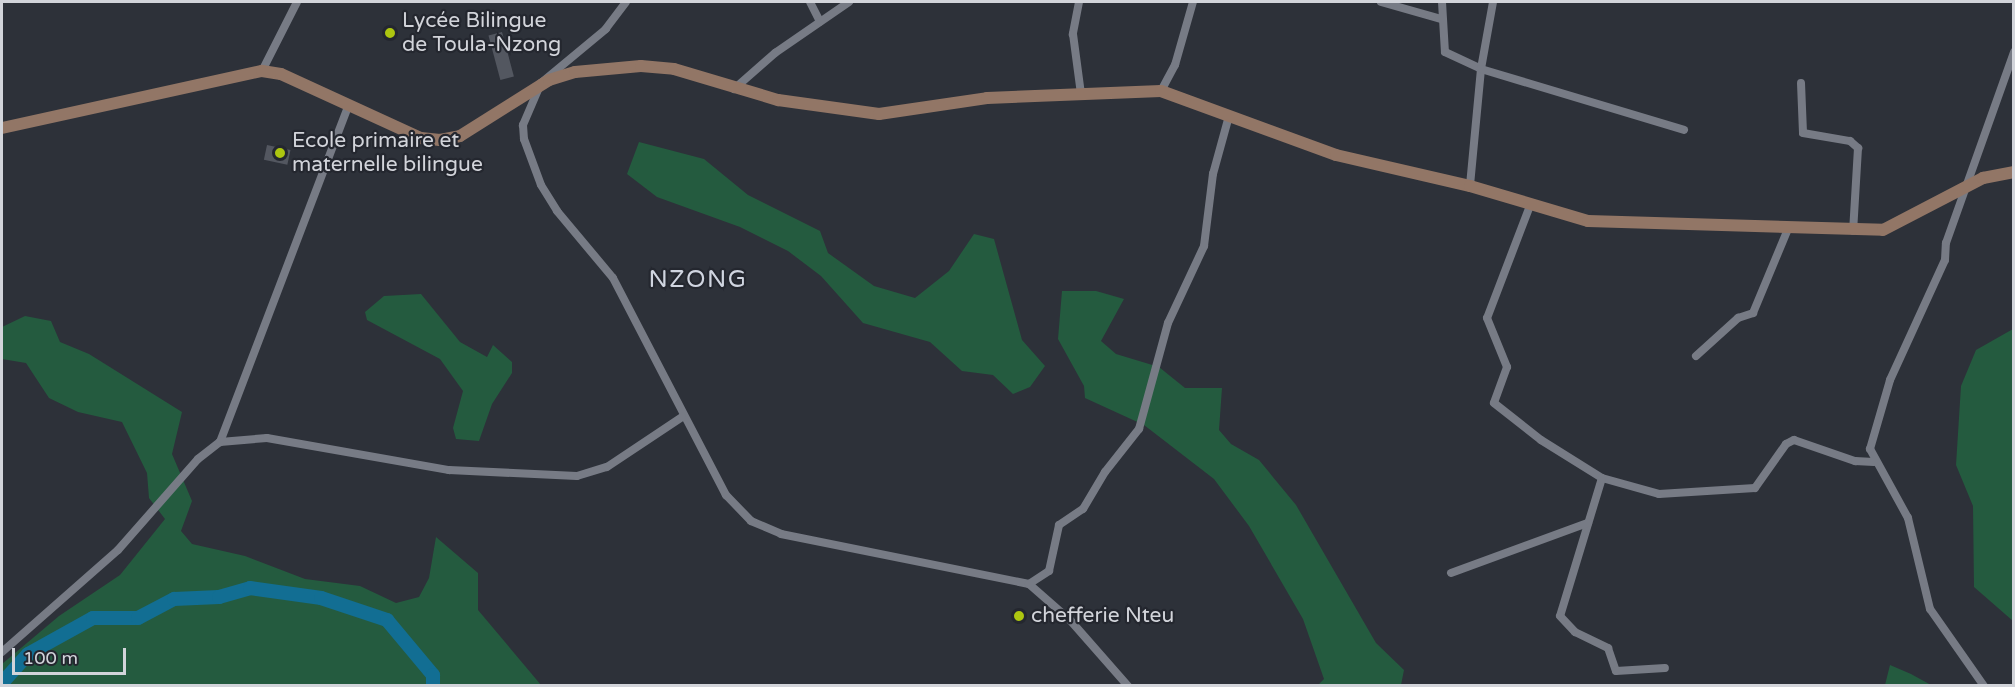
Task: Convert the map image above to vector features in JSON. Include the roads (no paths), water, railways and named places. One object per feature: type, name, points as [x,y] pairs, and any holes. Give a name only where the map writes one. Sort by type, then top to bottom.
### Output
[{"type":"street","points":[[262,71],[297,2]]},
{"type":"street","points":[[2,128],[262,71],[281,74],[421,138],[440,140],[460,136],[542,83],[606,29],[626,2]]},
{"type":"street","points":[[810,2],[820,22]]},
{"type":"street","points":[[734,89],[849,2]]},
{"type":"street","points":[[1078,2],[1073,34],[1081,94]]},
{"type":"street","points":[[1161,91],[1175,65],[1193,2]]},
{"type":"street","points":[[1381,2],[1441,19]]},
{"type":"street","points":[[1442,2],[1444,52],[1481,69],[1684,130]]},
{"type":"street","points":[[1470,186],[1481,69],[1493,2]]},
{"type":"street","points":[[1984,686],[1930,609],[1908,518],[1874,462],[1870,449],[1885,392],[1920,306],[1945,260],[2013,52]]},
{"type":"street","points":[[1128,686],[1070,620],[1029,584],[766,529],[726,495],[682,417],[613,278],[558,211],[530,162],[523,125],[542,83],[575,72],[641,66],[682,71],[734,89],[778,100],[879,114],[987,98],[1161,91],[1335,155],[1470,186],[1588,220],[1788,229],[1883,230],[1968,185],[2013,172]]},
{"type":"street","points":[[1802,83],[1803,133],[1850,141],[1858,148],[1853,231]]},
{"type":"street","points":[[2,652],[118,550],[198,459],[220,442],[348,106]]},
{"type":"street","points":[[1029,584],[1049,571],[1059,525],[1083,509],[1105,472],[1139,429],[1168,323],[1204,246],[1213,174],[1229,116]]},
{"type":"street","points":[[1531,203],[1487,318],[1507,367],[1493,399],[1541,440],[1602,478],[1659,495],[1755,488],[1786,444],[1794,440],[1856,461],[1874,462]]},
{"type":"street","points":[[1696,356],[1737,318],[1753,313],[1788,229]]},
{"type":"street","points":[[220,442],[267,438],[449,470],[577,476],[607,466],[682,417]]},
{"type":"street","points":[[1602,478],[1561,606],[1564,623],[1608,648],[1616,671],[1665,668]]},
{"type":"street","points":[[1451,573],[1588,523]]},
{"type":"waterway","points":[[2,683],[28,654],[93,618],[138,618],[174,599],[219,597],[250,588],[321,598],[387,620],[433,675],[433,686]]},
{"type":"place","name":"Lycée Bilingue de Toula-Nzong","points":[[390,33]]},
{"type":"place","name":"Ecole primaire et maternelle bilingue","points":[[280,153]]},
{"type":"place","name":"chefferie Nteu","points":[[1019,616]]},
{"type":"district","name":"NZONG","points":[[698,280]]}]
